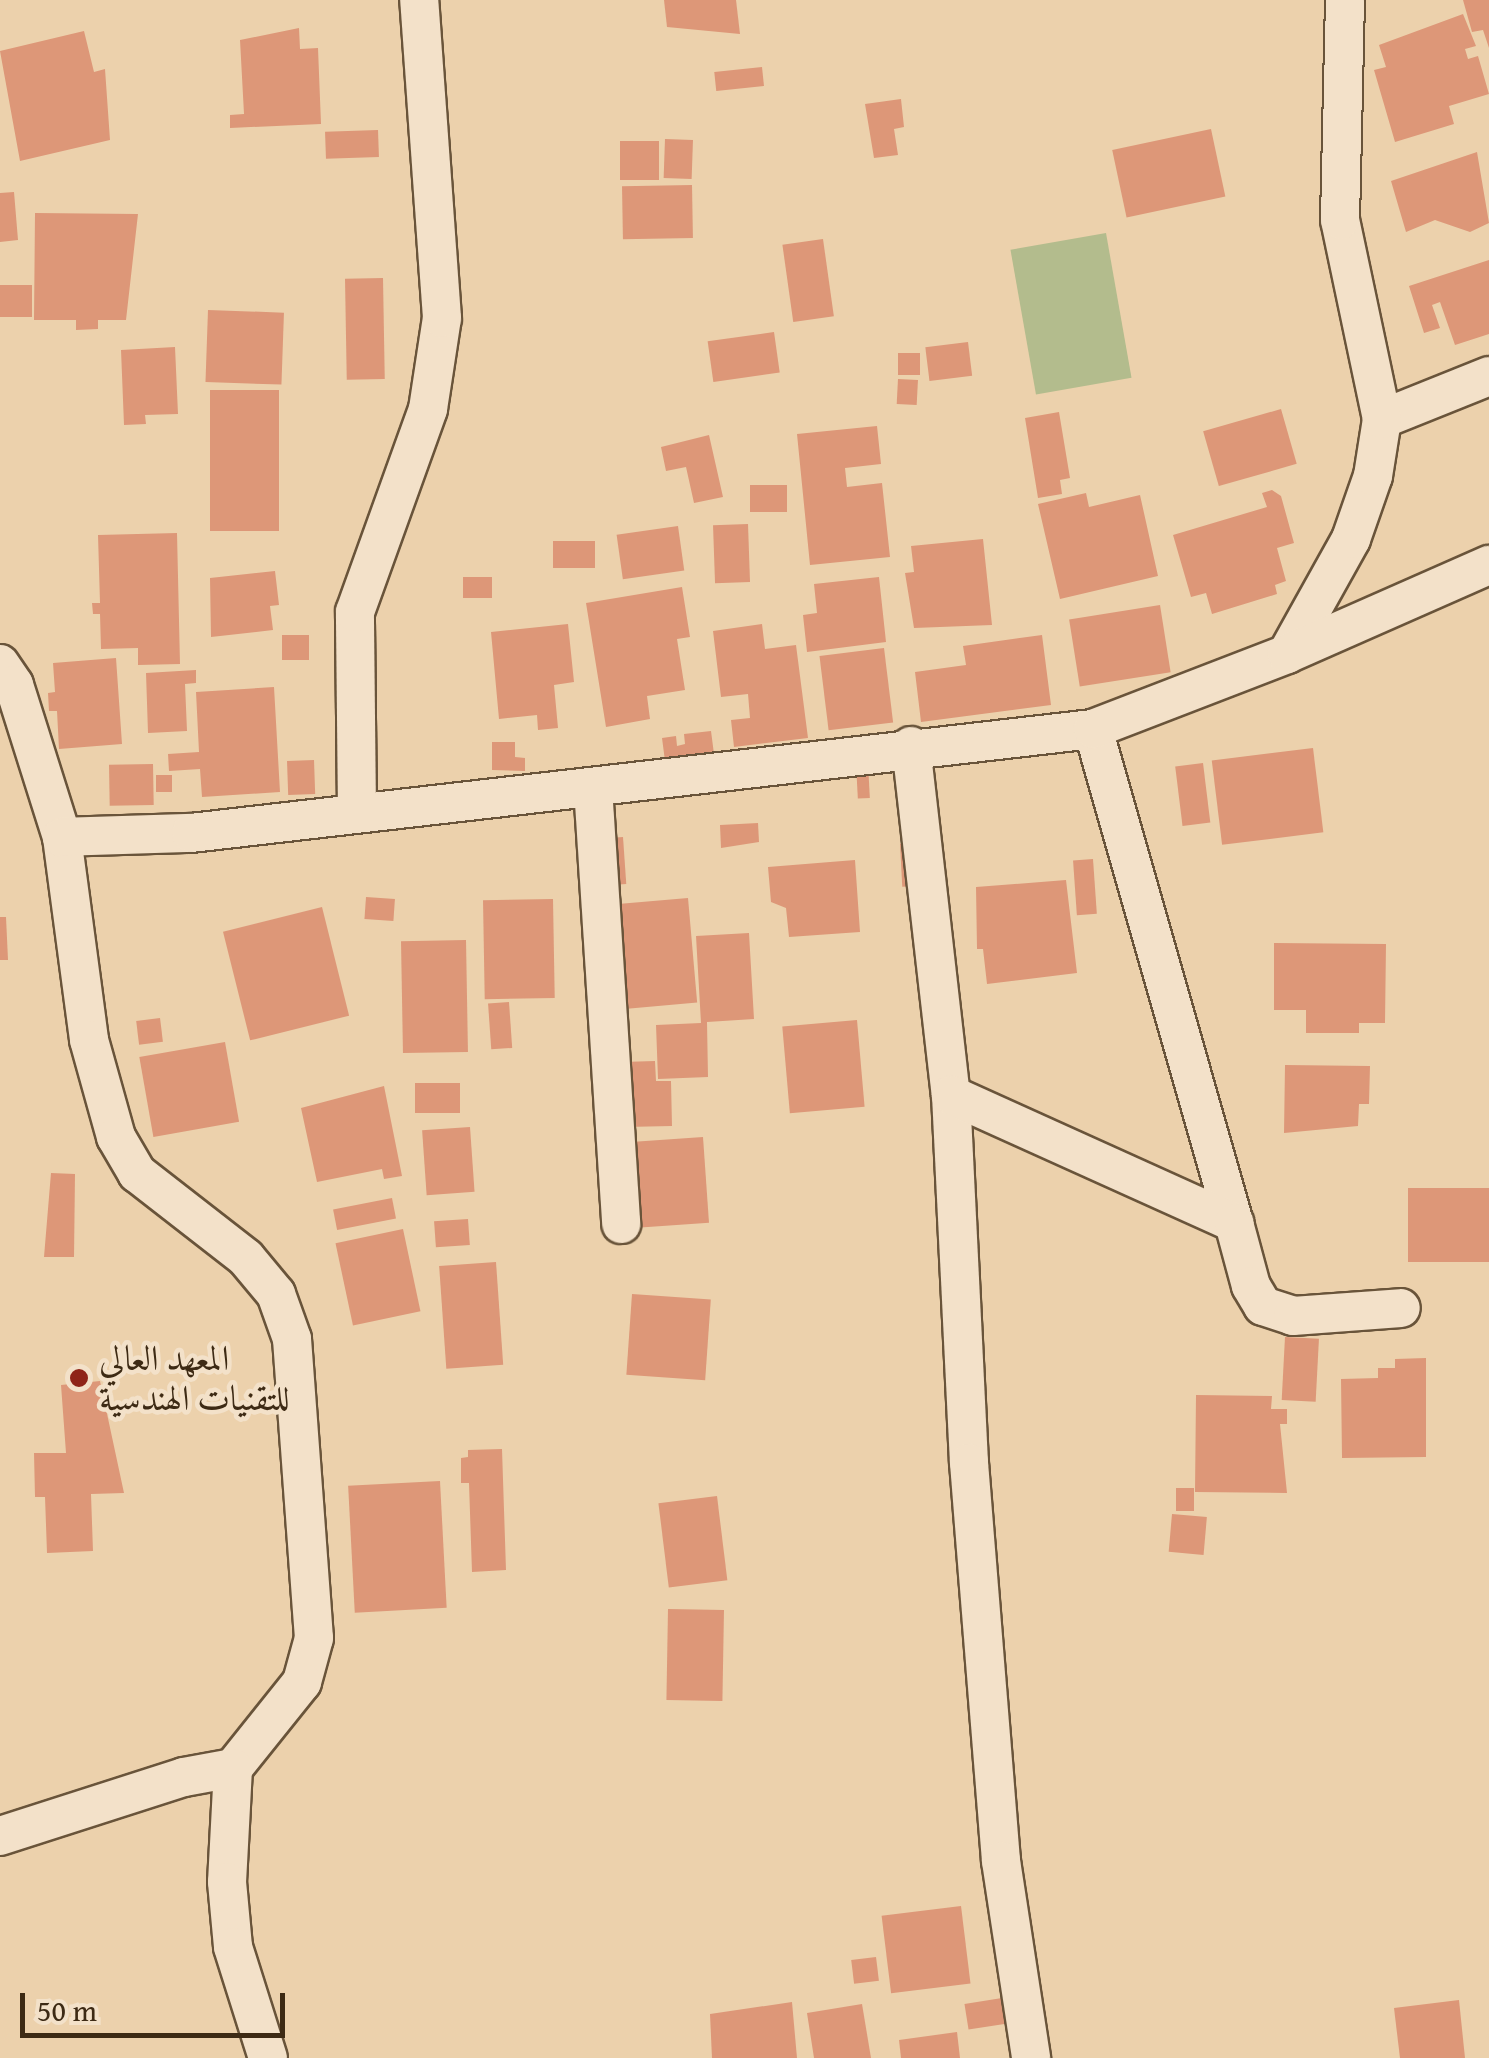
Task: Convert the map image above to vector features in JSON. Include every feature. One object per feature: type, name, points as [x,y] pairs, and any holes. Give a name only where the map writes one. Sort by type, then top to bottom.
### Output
[{"type":"street","points":[[357,812],[355,612],[428,409],[442,318],[419,0]]},
{"type":"street","points":[[1287,654],[1352,538],[1374,476],[1382,419],[1340,220],[1345,0]]},
{"type":"street","points":[[1382,419],[1489,376]]},
{"type":"street","points":[[62,837],[191,832],[911,746],[1093,729],[1287,654],[1489,565]]},
{"type":"street","points":[[0,664],[14,685],[62,837],[90,1040],[116,1138],[137,1173],[246,1258],[276,1294],[292,1339],[314,1638],[302,1682],[233,1768],[227,1882],[233,1947],[268,2058]]},
{"type":"street","points":[[1093,729],[1251,1286],[1263,1306],[1293,1316],[1401,1308]]},
{"type":"street","points":[[911,746],[951,1095],[969,1462],[999,1841],[1030,2058]]},
{"type":"street","points":[[592,787],[621,1224]]},
{"type":"street","points":[[951,1095],[1234,1223]]},
{"type":"street","points":[[0,1836],[184,1777],[233,1768]]},
{"type":"green space","points":[[1106,233],[1132,378],[1036,395],[1010,250]]},
{"type":"building","points":[[664,0],[736,0],[740,34],[667,27]]},
{"type":"building","points":[[1463,0],[1489,0],[1489,48],[1483,30],[1472,32]]},
{"type":"building","points":[[1463,14],[1476,46],[1465,49],[1468,59],[1478,56],[1489,94],[1449,106],[1454,124],[1395,142],[1374,70],[1386,67],[1379,45]]},
{"type":"building","points":[[299,28],[300,49],[318,48],[321,124],[230,128],[230,115],[244,114],[240,40]]},
{"type":"building","points":[[84,31],[94,72],[105,69],[110,140],[20,161],[0,51]]},
{"type":"building","points":[[762,67],[764,86],[716,91],[714,72]]},
{"type":"building","points":[[901,99],[904,127],[894,129],[898,155],[874,158],[865,104]]},
{"type":"building","points":[[1211,129],[1225,196],[1127,217],[1112,150]]},
{"type":"building","points":[[378,130],[379,157],[326,159],[325,132]]},
{"type":"building","points":[[665,139],[693,140],[692,179],[664,178]]},
{"type":"building","points":[[620,141],[659,141],[659,180],[620,180]]},
{"type":"building","points":[[1477,152],[1489,223],[1470,232],[1435,220],[1406,232],[1391,181]]},
{"type":"building","points":[[692,185],[693,238],[623,239],[622,186]]},
{"type":"building","points":[[14,192],[18,240],[0,242],[0,193]]},
{"type":"building","points":[[35,213],[138,214],[126,320],[98,320],[98,329],[76,330],[76,320],[34,320]]},
{"type":"building","points":[[823,239],[834,316],[793,322],[782,245]]},
{"type":"building","points":[[1489,260],[1489,334],[1455,345],[1440,302],[1432,305],[1440,328],[1424,333],[1409,286]]},
{"type":"building","points":[[383,278],[385,379],[347,380],[345,279]]},
{"type":"building","points":[[0,285],[32,285],[32,317],[0,317]]},
{"type":"building","points":[[208,310],[284,313],[281,385],[205,382]]},
{"type":"building","points":[[774,332],[780,373],[713,382],[708,341]]},
{"type":"building","points":[[968,342],[972,376],[929,381],[925,347]]},
{"type":"building","points":[[175,347],[178,414],[145,415],[146,424],[124,425],[121,350]]},
{"type":"building","points":[[898,353],[920,353],[920,375],[898,375]]},
{"type":"building","points":[[898,379],[918,380],[917,405],[897,404]]},
{"type":"building","points":[[210,390],[279,390],[279,531],[210,531]]},
{"type":"building","points":[[1281,409],[1297,464],[1219,486],[1203,431]]},
{"type":"building","points":[[1059,412],[1070,478],[1060,480],[1062,494],[1038,498],[1025,418]]},
{"type":"building","points":[[877,426],[881,464],[845,468],[847,487],[882,483],[890,557],[810,565],[797,434]]},
{"type":"building","points":[[709,435],[723,497],[694,503],[686,467],[666,471],[661,447]]},
{"type":"building","points":[[750,485],[787,485],[787,512],[750,512]]},
{"type":"building","points":[[1272,490],[1281,496],[1294,543],[1277,548],[1286,581],[1275,585],[1277,594],[1212,614],[1206,593],[1191,597],[1173,535],[1267,507],[1262,493]]},
{"type":"building","points":[[1086,493],[1089,507],[1140,495],[1158,576],[1060,599],[1038,504]]},
{"type":"building","points":[[748,524],[750,582],[715,583],[713,525]]},
{"type":"building","points":[[678,526],[684,571],[623,579],[617,535]]},
{"type":"building","points":[[177,533],[180,664],[138,665],[138,648],[101,649],[100,614],[93,614],[92,603],[100,603],[98,535]]},
{"type":"building","points":[[983,539],[992,625],[914,628],[905,573],[914,572],[911,546]]},
{"type":"building","points":[[553,541],[595,541],[595,568],[553,568]]},
{"type":"building","points":[[275,571],[279,605],[270,606],[273,630],[211,637],[210,578]]},
{"type":"building","points":[[463,577],[492,577],[492,598],[463,598]]},
{"type":"building","points":[[879,577],[886,642],[807,652],[803,615],[817,613],[814,584]]},
{"type":"building","points":[[682,587],[690,637],[677,639],[685,690],[647,696],[650,719],[606,727],[586,603]]},
{"type":"building","points":[[1160,605],[1171,672],[1080,687],[1069,619]]},
{"type":"building","points":[[568,624],[574,682],[554,685],[558,728],[538,730],[537,715],[499,719],[491,632]]},
{"type":"building","points":[[762,624],[765,649],[796,645],[808,738],[734,747],[731,720],[750,718],[748,694],[721,697],[713,631]]},
{"type":"building","points":[[282,635],[309,635],[309,660],[282,660]]},
{"type":"building","points":[[1042,635],[1051,705],[921,722],[915,672],[966,665],[963,646]]},
{"type":"building","points":[[884,648],[893,722],[829,730],[819,656]]},
{"type":"building","points":[[116,658],[122,744],[59,749],[57,711],[49,711],[48,693],[55,692],[53,663]]},
{"type":"building","points":[[196,670],[196,683],[185,684],[187,731],[148,733],[146,673]]},
{"type":"building","points":[[274,687],[280,792],[202,797],[200,769],[169,771],[168,754],[199,752],[196,692]]},
{"type":"building","points":[[711,731],[714,754],[665,761],[662,738],[676,736],[677,746],[685,744],[684,734]]},
{"type":"building","points":[[492,742],[515,742],[515,757],[525,758],[525,771],[492,770]]},
{"type":"building","points":[[1313,748],[1323,832],[1222,845],[1212,760]]},
{"type":"building","points":[[314,760],[315,794],[288,795],[287,761]]},
{"type":"building","points":[[868,763],[870,798],[858,799],[856,764]]},
{"type":"building","points":[[1203,763],[1210,823],[1183,826],[1175,766]]},
{"type":"building","points":[[153,764],[154,805],[110,806],[109,765]]},
{"type":"building","points":[[156,775],[172,775],[172,792],[156,792]]},
{"type":"building","points":[[758,823],[759,842],[721,848],[720,825]]},
{"type":"building","points":[[623,837],[626,884],[608,885],[605,838]]},
{"type":"building","points":[[914,843],[916,886],[902,887],[900,844]]},
{"type":"building","points":[[1093,859],[1097,914],[1077,915],[1073,860]]},
{"type":"building","points":[[855,860],[860,932],[789,937],[786,908],[771,902],[768,867]]},
{"type":"building","points":[[1066,880],[1077,973],[987,984],[983,949],[977,949],[976,887]]},
{"type":"building","points":[[366,897],[395,899],[393,921],[364,919]]},
{"type":"building","points":[[688,898],[697,1003],[624,1009],[615,904]]},
{"type":"building","points":[[553,899],[555,998],[485,999],[483,900]]},
{"type":"building","points":[[322,907],[349,1016],[250,1040],[223,932]]},
{"type":"building","points":[[0,917],[6,917],[8,960],[0,960]]},
{"type":"building","points":[[749,933],[754,1019],[707,1022],[708,1077],[658,1079],[656,1025],[701,1023],[696,936]]},
{"type":"building","points":[[466,940],[468,1052],[403,1053],[401,941]]},
{"type":"building","points":[[1274,943],[1386,944],[1385,1023],[1359,1023],[1359,1033],[1306,1033],[1306,1010],[1274,1010]]},
{"type":"building","points":[[509,1002],[512,1048],[491,1049],[488,1003]]},
{"type":"building","points":[[160,1018],[163,1042],[139,1045],[136,1021]]},
{"type":"building","points":[[857,1020],[865,1107],[790,1113],[782,1027]]},
{"type":"building","points":[[225,1042],[239,1122],[153,1137],[139,1057]]},
{"type":"building","points":[[655,1061],[656,1081],[671,1081],[672,1126],[625,1127],[622,1062]]},
{"type":"building","points":[[1285,1065],[1370,1066],[1369,1104],[1359,1104],[1358,1126],[1284,1133]]},
{"type":"building","points":[[415,1083],[460,1083],[460,1113],[415,1113]]},
{"type":"building","points":[[384,1086],[402,1176],[384,1179],[382,1169],[317,1182],[301,1108]]},
{"type":"building","points":[[470,1127],[475,1192],[427,1195],[422,1130]]},
{"type":"building","points":[[703,1137],[709,1223],[626,1229],[620,1143]]},
{"type":"building","points":[[51,1173],[75,1174],[74,1257],[44,1257]]},
{"type":"building","points":[[1408,1188],[1489,1188],[1489,1262],[1408,1262]]},
{"type":"building","points":[[392,1198],[396,1219],[337,1230],[333,1209]]},
{"type":"building","points":[[468,1219],[470,1245],[436,1247],[434,1221]]},
{"type":"building","points":[[403,1229],[420,1311],[353,1326],[336,1243]]},
{"type":"building","points":[[496,1262],[503,1365],[446,1369],[439,1266]]},
{"type":"building","points":[[632,1294],[711,1300],[705,1380],[626,1375]]},
{"type":"building","points":[[1285,1337],[1319,1339],[1316,1402],[1282,1400]]},
{"type":"building","points":[[1426,1358],[1426,1457],[1342,1458],[1341,1379],[1378,1378],[1378,1368],[1395,1368],[1395,1359]]},
{"type":"building","points":[[100,1381],[124,1493],[91,1494],[93,1551],[47,1553],[45,1497],[35,1497],[34,1453],[66,1453],[61,1385]]},
{"type":"building","points":[[1196,1395],[1272,1396],[1271,1409],[1287,1409],[1287,1424],[1280,1424],[1287,1493],[1195,1492]]},
{"type":"building","points":[[502,1449],[506,1570],[472,1572],[469,1483],[461,1483],[461,1458],[468,1457],[468,1450]]},
{"type":"building","points":[[440,1481],[447,1608],[355,1613],[348,1486]]},
{"type":"building","points":[[1176,1488],[1194,1488],[1194,1511],[1176,1511]]},
{"type":"building","points":[[717,1496],[727,1580],[669,1588],[658,1503]]},
{"type":"building","points":[[1172,1514],[1207,1517],[1204,1555],[1169,1552]]},
{"type":"building","points":[[668,1609],[724,1610],[722,1701],[666,1700]]},
{"type":"building","points":[[961,1906],[971,1983],[891,1993],[882,1916]]},
{"type":"building","points":[[876,1957],[879,1981],[854,1984],[851,1960]]},
{"type":"building","points":[[1002,1998],[1006,2024],[969,2030],[964,2004]]},
{"type":"building","points":[[1459,2000],[1465,2058],[1400,2058],[1394,2008]]},
{"type":"building","points":[[792,2002],[797,2058],[712,2058],[710,2014]]},
{"type":"building","points":[[862,2004],[871,2058],[814,2058],[807,2013]]},
{"type":"building","points":[[957,2032],[960,2058],[901,2058],[899,2040]]},
{"type":"place","name":"المعهد العالي للتقنيات الهندسية","points":[[79,1378]]}]
